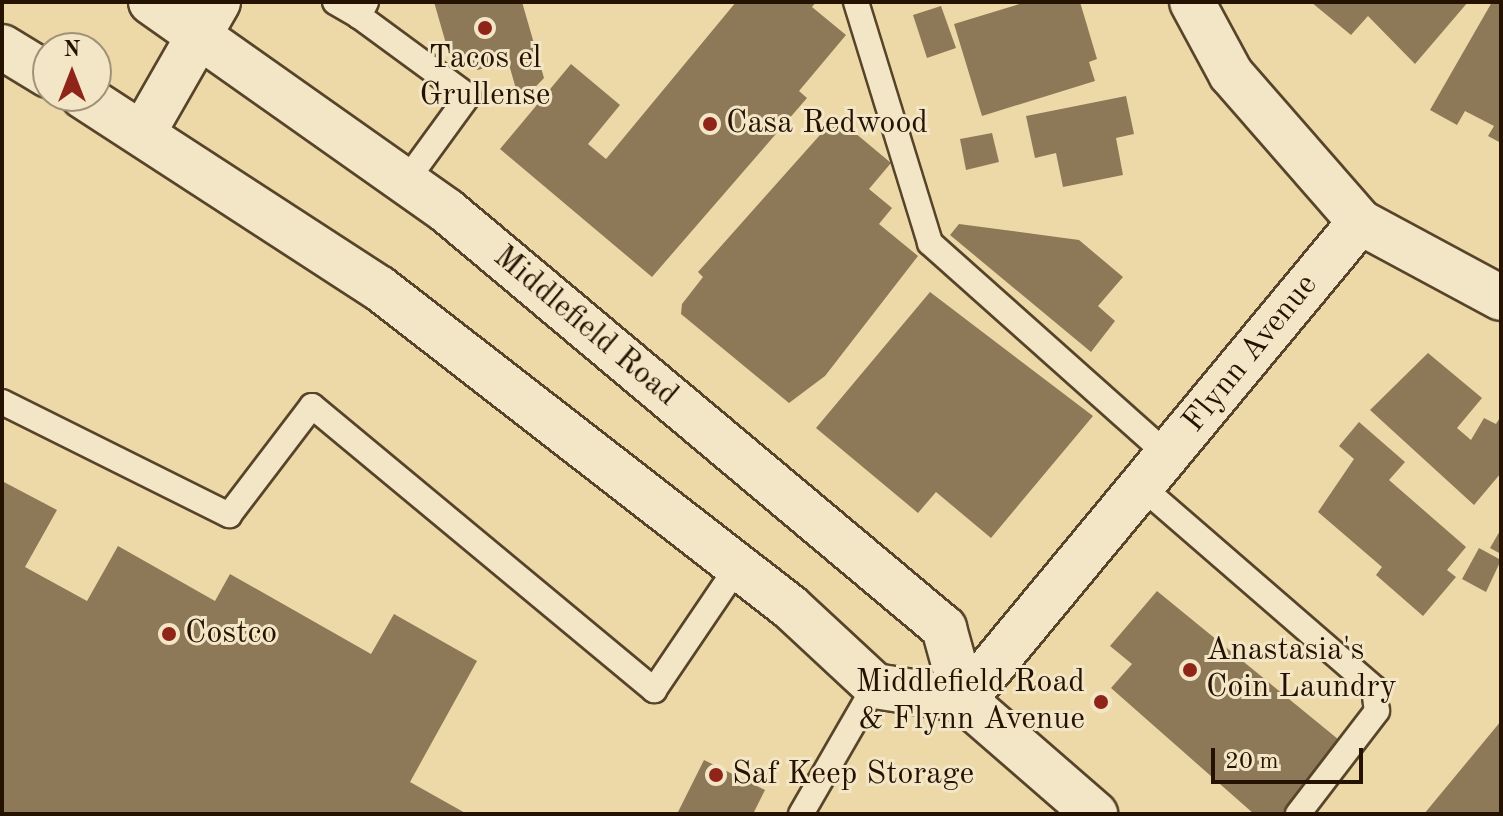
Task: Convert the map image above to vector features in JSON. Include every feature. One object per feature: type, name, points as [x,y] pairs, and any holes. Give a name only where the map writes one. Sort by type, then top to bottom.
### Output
[{"type":"main road","name":"Middlefield Road","points":[[151,2],[210,17],[944,628],[964,700]]},
{"type":"main road","points":[[1192,2],[1231,74],[1360,222],[1501,298]]},
{"type":"main road","points":[[143,133],[210,17]]},
{"type":"main road","points":[[2,47],[32,65]]},
{"type":"main road","points":[[109,112],[379,288],[738,566],[875,686],[964,700],[1095,814]]},
{"type":"main road","name":"Flynn Avenue","points":[[964,700],[1360,222]]},
{"type":"lane","points":[[335,2],[362,9],[468,96],[406,181]]},
{"type":"lane","points":[[856,2],[930,243],[1374,688],[1377,711],[1298,814]]},
{"type":"lane","points":[[2,402],[229,515],[312,406],[654,690],[738,566]]},
{"type":"lane","points":[[801,814],[875,686]]},
{"type":"building","name":"Tacos el Grullense","points":[[434,2],[522,2],[544,78],[520,103],[508,61],[478,70],[449,54]]},
{"type":"building","name":"Casa Redwood","points":[[736,2],[816,2],[812,7],[846,35],[799,91],[807,98],[652,277],[500,149],[571,64],[620,105],[588,144],[606,159]]},
{"type":"building","points":[[1026,2],[1080,2],[1097,59],[1089,62],[1095,81],[982,116],[954,24]]},
{"type":"building","points":[[1311,2],[1468,2],[1415,64],[1368,16],[1351,35]]},
{"type":"building","points":[[1492,2],[1501,2],[1501,143],[1488,136],[1494,126],[1465,111],[1457,125],[1430,110]]},
{"type":"building","points":[[941,6],[956,48],[927,58],[913,15]]},
{"type":"building","points":[[1126,96],[1134,134],[1116,138],[1123,175],[1063,187],[1056,153],[1035,158],[1026,116]]},
{"type":"building","points":[[836,117],[891,163],[869,189],[892,208],[879,224],[918,256],[825,376],[789,403],[681,314],[682,304],[703,277],[698,272]]},
{"type":"building","points":[[992,133],[999,162],[966,170],[960,139]]},
{"type":"building","points":[[959,224],[1079,240],[1123,277],[1098,306],[1115,321],[1091,352],[950,235]]},
{"type":"building","points":[[930,292],[1093,416],[991,538],[936,492],[918,513],[816,428]]},
{"type":"building","points":[[1428,353],[1482,398],[1457,428],[1471,440],[1484,418],[1496,424],[1501,416],[1501,473],[1474,505],[1370,410]]},
{"type":"building","points":[[1359,422],[1405,462],[1389,480],[1466,547],[1447,570],[1456,577],[1423,616],[1376,575],[1382,567],[1318,512],[1354,459],[1339,446]]},
{"type":"building","name":"Costco","points":[[2,481],[57,510],[25,567],[87,601],[118,546],[215,601],[230,574],[371,654],[394,614],[477,661],[410,782],[467,814],[2,814]]},
{"type":"building","points":[[1501,529],[1501,554],[1490,548]]},
{"type":"building","points":[[1479,548],[1501,560],[1486,592],[1462,579]]},
{"type":"building","points":[[1157,591],[1344,744],[1288,814],[1254,814],[1111,688],[1132,664],[1110,646]]},
{"type":"building","points":[[1501,721],[1501,814],[1424,814]]},
{"type":"building","name":"Saf Keep Storage","points":[[704,760],[765,790],[753,814],[677,814]]},
{"type":"place","name":"Tacos el Grullense","points":[[485,28]]},
{"type":"place","name":"Casa Redwood","points":[[710,124]]},
{"type":"place","name":"Costco","points":[[169,634]]},
{"type":"place","name":"Anastasia's Coin Laundry","points":[[1190,670]]},
{"type":"place","name":"Middlefield Road & Flynn Avenue","points":[[1101,702]]},
{"type":"place","name":"Saf Keep Storage","points":[[716,775]]}]
